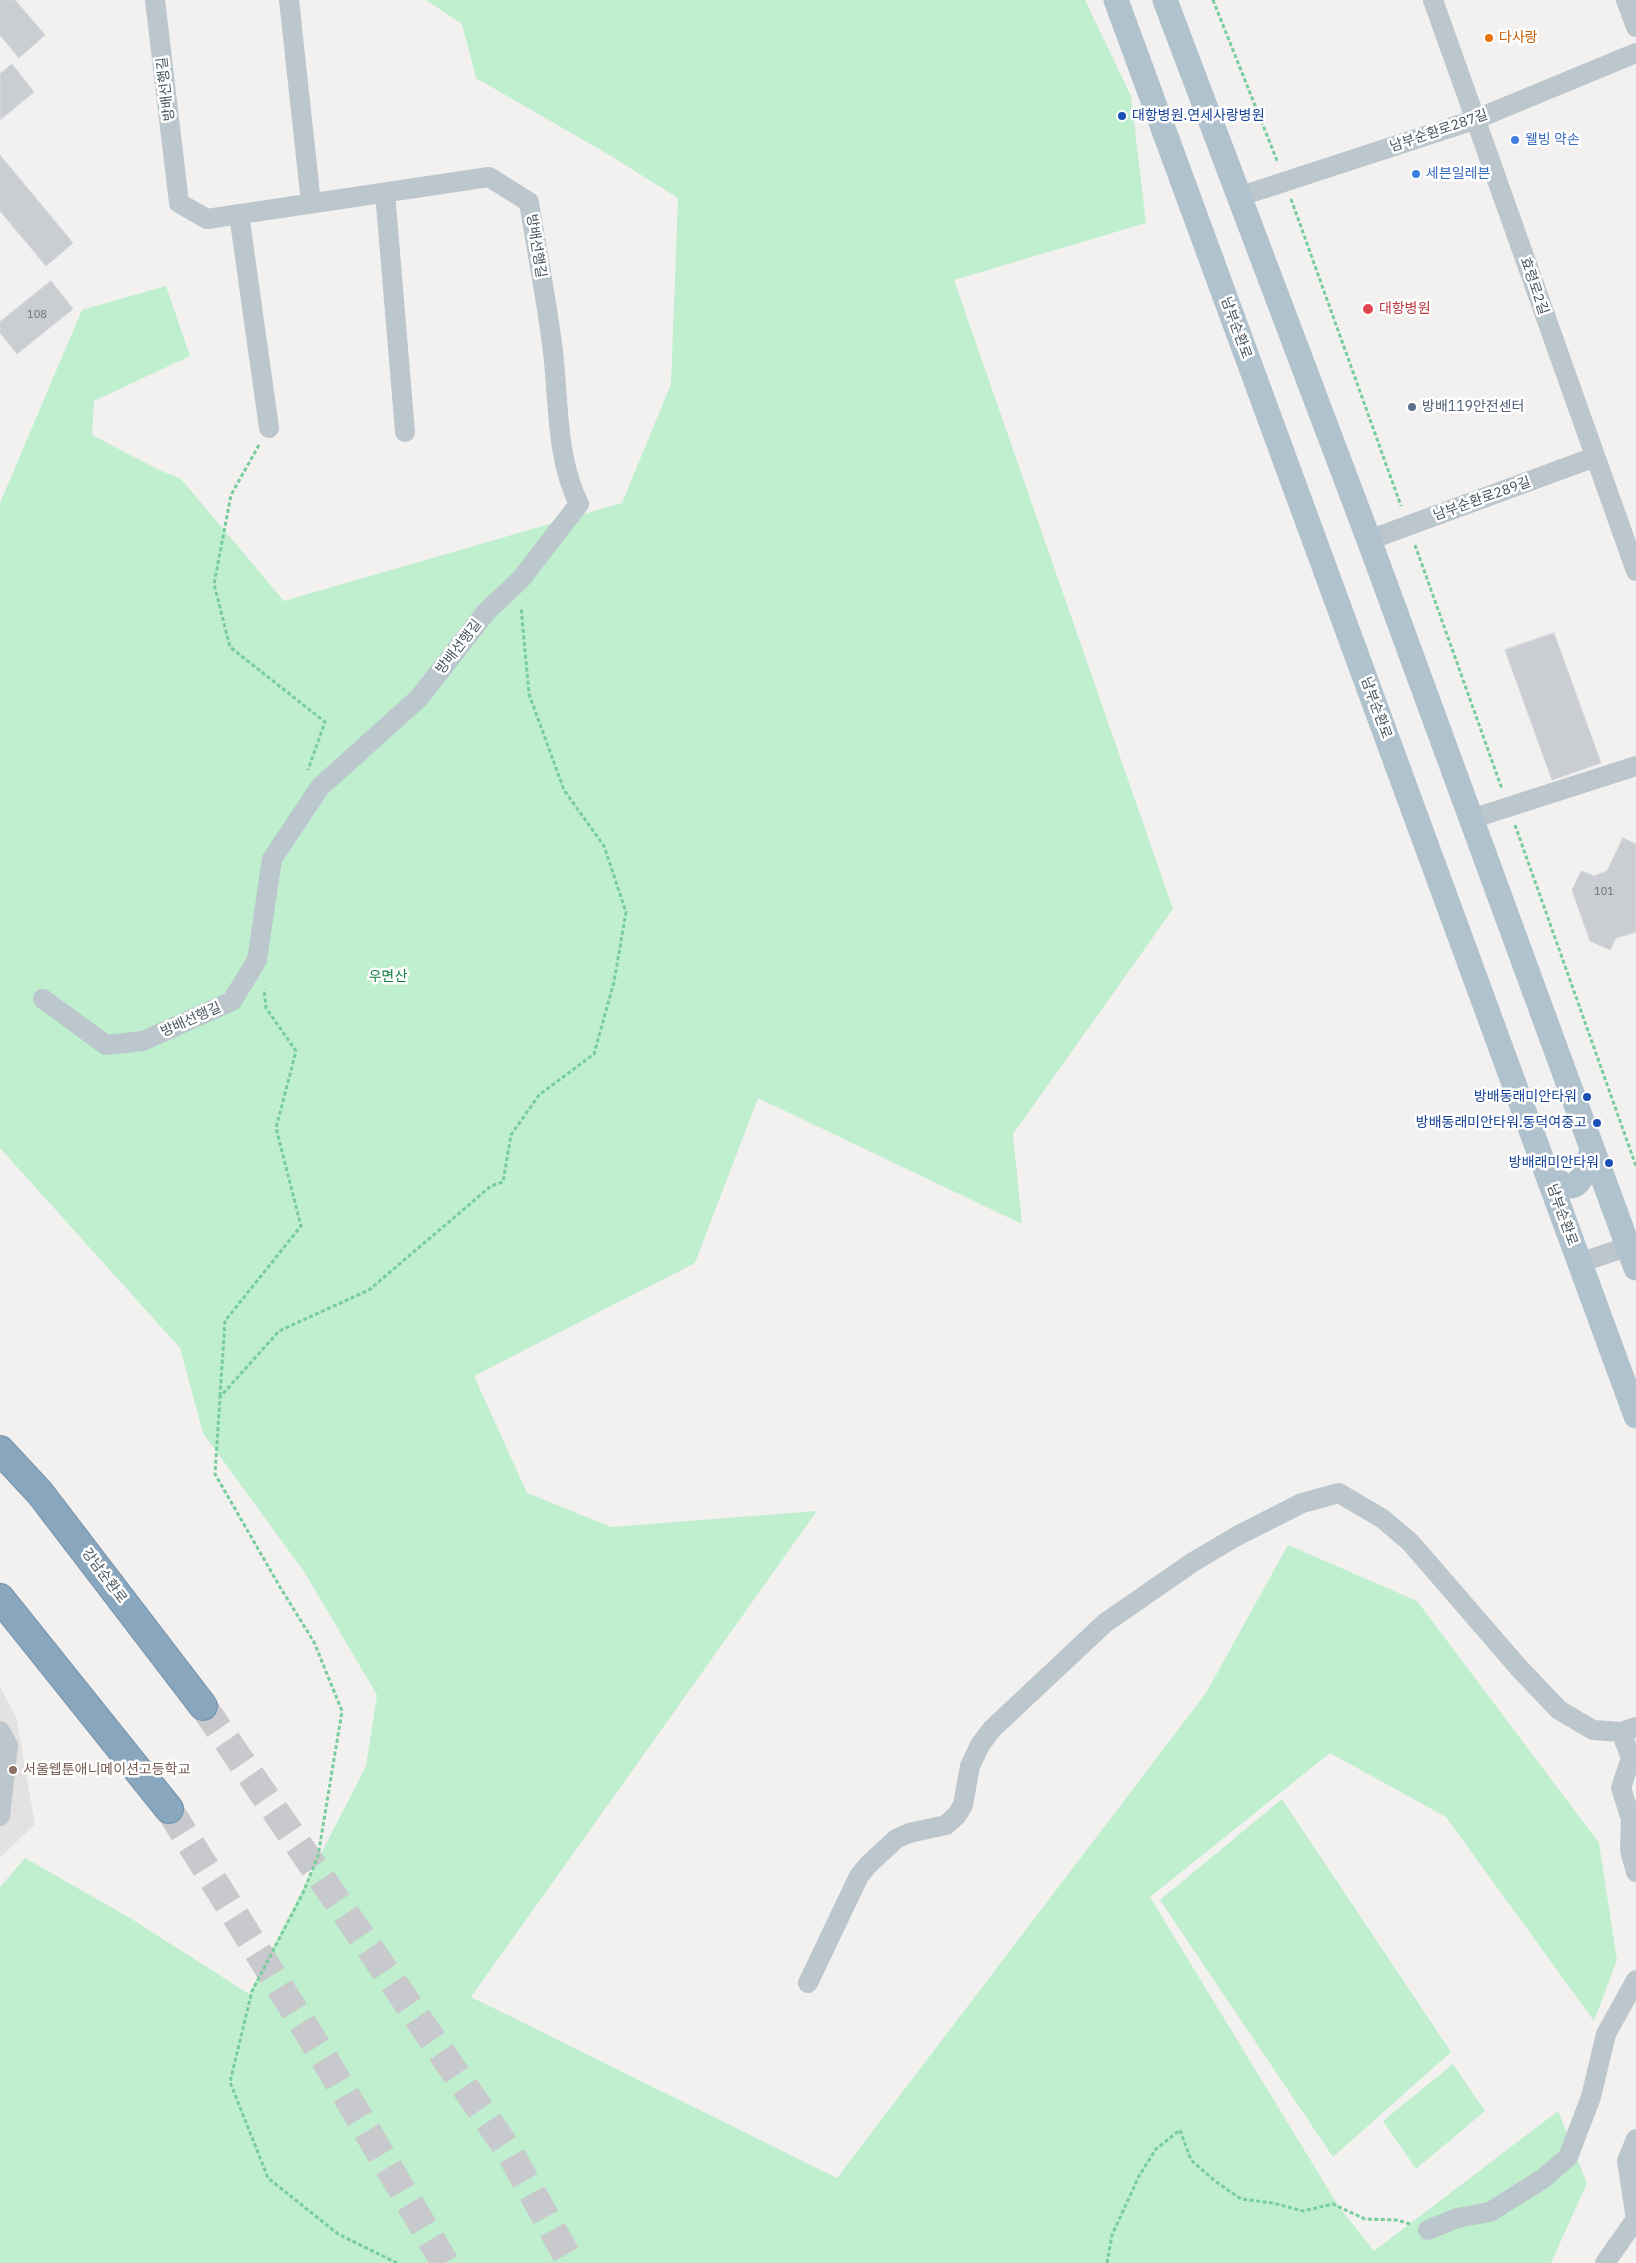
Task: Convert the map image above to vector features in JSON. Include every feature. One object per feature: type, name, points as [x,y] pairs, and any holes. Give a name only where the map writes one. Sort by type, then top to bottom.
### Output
[{"type":"highway","points":[[0,1436],[40,1493]]},
{"type":"highway","name":"강남순환로","points":[[0,1450],[40,1493],[203,1706]]},
{"type":"highway","points":[[0,1598],[169,1809]]},
{"type":"main road","name":"남부순환로","points":[[1116,0],[1633,1407]]},
{"type":"main road","points":[[1165,0],[1238,198],[1369,540],[1592,1150],[1633,1253]]},
{"type":"main road","points":[[1546,1170],[1556,1181],[1565,1187],[1571,1187],[1583,1176],[1592,1150]]},
{"type":"main road","points":[[1633,1407],[1636,1373]]},
{"type":"street","name":"방배선행길","points":[[43,999],[106,1045],[143,1041],[232,1001],[257,960],[272,859],[320,787],[419,698],[486,612],[520,579],[580,504],[571,488],[558,418],[553,352],[529,202],[489,177],[207,219],[179,203],[155,0]]},
{"type":"street","points":[[289,0],[311,203]]},
{"type":"street","name":"효령로2길","points":[[1433,0],[1474,120],[1636,571]]},
{"type":"street","points":[[1626,0],[1636,27]]},
{"type":"street","name":"남부순환로287길","points":[[1238,198],[1474,120],[1636,53]]},
{"type":"street","points":[[385,193],[405,432]]},
{"type":"street","points":[[239,214],[269,428]]},
{"type":"street","name":"남부순환로289길","points":[[1369,540],[1595,457]]},
{"type":"street","points":[[1471,819],[1636,766]]},
{"type":"street","points":[[1579,1263],[1633,1253]]},
{"type":"street","points":[[808,1983],[859,1876],[896,1839],[946,1825],[957,1816],[963,1805],[970,1766],[980,1745],[1002,1720],[1106,1623],[1193,1562],[1237,1536],[1302,1503],[1339,1493],[1383,1518],[1410,1542],[1480,1624],[1559,1710],[1593,1730],[1628,1730],[1632,1758],[1621,1788],[1631,1819],[1630,1850],[1636,1872]]},
{"type":"street","points":[[0,1731],[8,1746],[0,1816]]},
{"type":"street","points":[[1428,2230],[1457,2218],[1490,2212],[1544,2178],[1568,2157],[1591,2098],[1606,2034],[1636,1980]]},
{"type":"street","points":[[1605,2263],[1636,2219],[1627,2161],[1636,2140]]},
{"type":"path","points":[[1213,0],[1285,182],[1636,1166]]},
{"type":"path","points":[[397,2263],[338,2234],[268,2178],[230,2082],[252,1991],[303,1893],[318,1856],[342,1711],[314,1642],[280,1587],[216,1474],[220,1397],[279,1331],[369,1290],[490,1186],[503,1182],[511,1135],[539,1095],[594,1054],[614,982],[626,912],[604,846],[564,790],[529,694],[521,615],[520,579]]},
{"type":"path","points":[[1107,2263],[1112,2235],[1139,2176],[1156,2149],[1180,2130],[1191,2160],[1215,2181],[1241,2199],[1273,2203],[1303,2211],[1334,2204],[1365,2219],[1397,2220],[1428,2230]]},
{"type":"shaded area","name":"서울웹툰애니메이션고등학교","points":[[0,1687],[16,1717],[35,1824],[0,1858]]},
{"type":"green space","name":"우면산","points":[[426,0],[1085,0],[1131,96],[1146,223],[954,280],[1173,909],[1013,1134],[1022,1224],[758,1098],[695,1263],[474,1376],[527,1493],[611,1527],[817,1511],[471,1997],[837,2178],[1206,1693],[1288,1545],[1417,1601],[1599,1843],[1617,1960],[1594,2021],[1446,1817],[1330,1753],[1150,1897],[1339,2207],[1374,2251],[1558,2111],[1587,2183],[1551,2263],[0,2263],[0,1887],[25,1858],[130,1918],[249,1994],[366,1766],[377,1695],[305,1573],[203,1433],[180,1348],[0,1148],[0,503],[82,310],[166,286],[190,356],[94,401],[92,435],[157,469],[181,479],[284,601],[622,503],[671,384],[678,198],[611,156],[476,78],[462,24]]},
{"type":"green space","points":[[1282,1799],[1451,2052],[1333,2157],[1160,1900]]},
{"type":"green space","points":[[1453,2064],[1485,2111],[1416,2169],[1383,2121]]},
{"type":"building","points":[[0,0],[15,0],[45,35],[19,58],[0,35]]},
{"type":"building","points":[[12,64],[34,92],[0,120],[0,74]]},
{"type":"building","points":[[0,155],[73,243],[46,266],[0,211]]},
{"type":"building","points":[[51,281],[73,309],[17,354],[0,333],[0,322]]},
{"type":"building","points":[[1554,633],[1601,763],[1552,780],[1505,650]]},
{"type":"building","points":[[1623,838],[1636,844],[1636,932],[1616,938],[1610,950],[1590,941],[1572,890],[1581,871],[1594,876],[1607,871]]},
{"type":"tunnel","points":[[203,1706],[509,2151],[571,2263]]},
{"type":"tunnel","points":[[169,1809],[327,2063],[445,2263]]},
{"type":"place","name":"다사랑","points":[[1489,38]]},
{"type":"place","name":"대항병원.연세사랑병원","points":[[1122,116]]},
{"type":"place","name":"웰빙 약손","points":[[1515,140]]},
{"type":"place","name":"세븐일레븐","points":[[1416,174]]},
{"type":"place","name":"대항병원","points":[[1368,309]]},
{"type":"place","name":"방배119안전센터","points":[[1412,407]]},
{"type":"place","name":"방배동래미안타워","points":[[1587,1097]]},
{"type":"place","name":"방배동래미안타워.동덕여중고","points":[[1597,1123]]},
{"type":"place","name":"방배래미안타워","points":[[1609,1163]]},
{"type":"place","name":"서울웹툰애니메이션고등학교","points":[[13,1770]]}]
